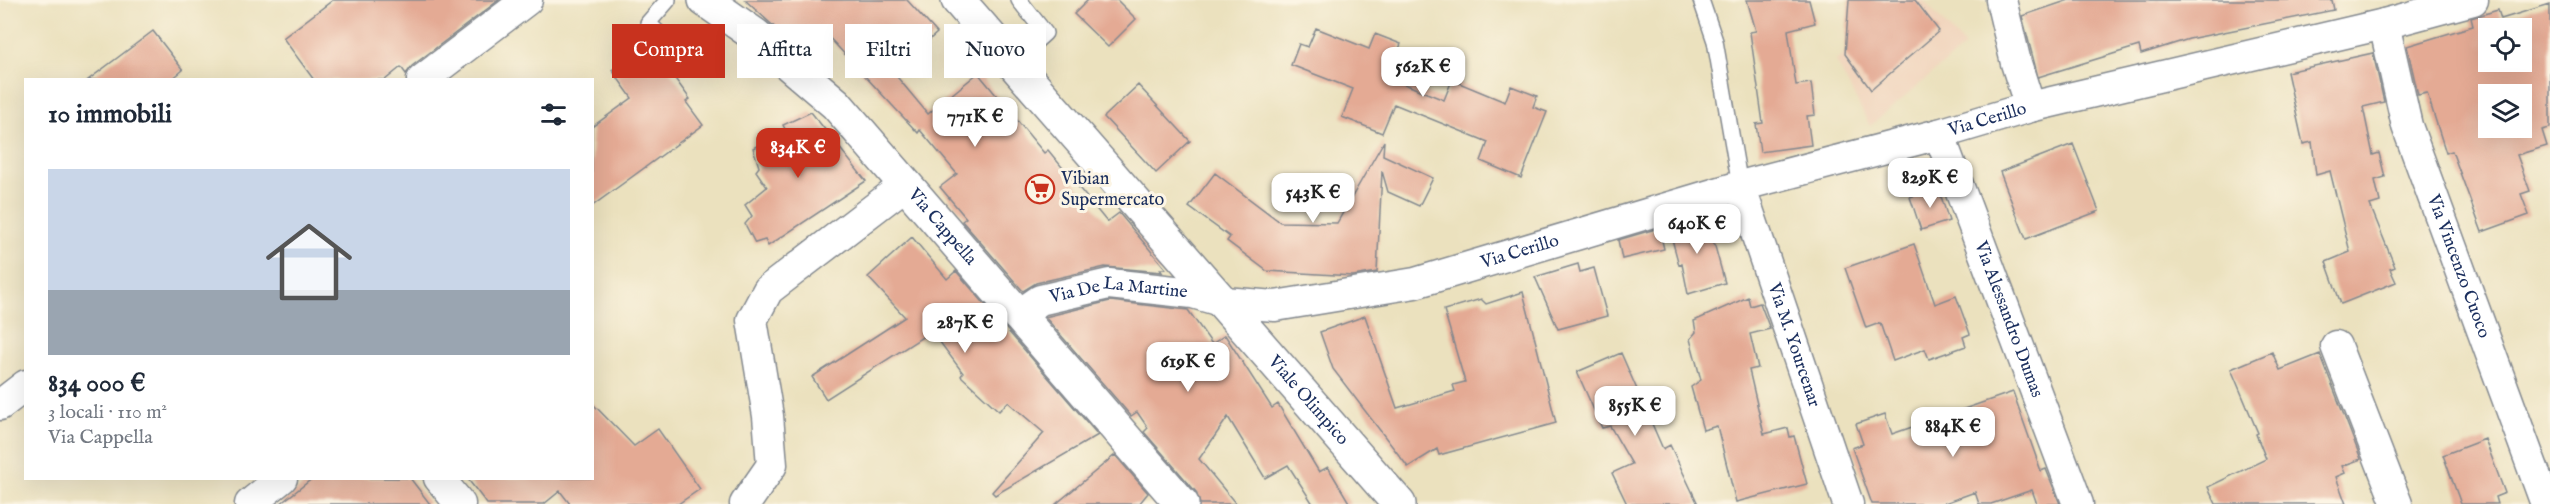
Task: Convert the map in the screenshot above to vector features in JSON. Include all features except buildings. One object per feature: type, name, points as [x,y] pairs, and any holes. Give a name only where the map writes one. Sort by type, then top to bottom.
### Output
[{"type":"street","points":[[425,78],[527,0]]},
{"type":"street","name":"Via Cappella","points":[[705,0],[755,35],[836,104],[1017,316],[1182,504]]},
{"type":"street","name":"Viale Olimpico","points":[[958,0],[979,24]]},
{"type":"street","points":[[2001,0],[2016,63],[2030,107]]},
{"type":"street","name":"Via Cerillo","points":[[1224,302],[1275,306],[1415,283],[1740,186],[1939,134],[2030,107],[2384,24],[2473,0]]},
{"type":"street","name":"Via Vincenzo Cuoco","points":[[2384,24],[2408,126],[2546,504]]},
{"type":"street","name":"Viale Olimpico","points":[[1027,78],[1399,504]]},
{"type":"street","name":"Via Alessandro Dumas","points":[[1939,134],[2078,504]]},
{"type":"street","points":[[745,504],[772,465],[768,416],[752,320],[768,290],[905,185]]},
{"type":"street","name":"Via M. Yourcenar","points":[[1740,186],[1848,504]]},
{"type":"street","name":"Via De La Martine","points":[[1017,316],[1040,300],[1109,284],[1193,293],[1224,302]]},
{"type":"street","points":[[2336,345],[2397,504]]},
{"type":"street","points":[[0,405],[24,387]]},
{"type":"street","points":[[250,504],[280,480]]},
{"type":"street","points":[[441,480],[460,504]]},
{"type":"lane","points":[[649,24],[668,0]]},
{"type":"lane","points":[[1019,0],[1039,24]]},
{"type":"lane","points":[[1701,0],[1715,41],[1740,186]]},
{"type":"shaded area","points":[[1911,0],[1923,0],[1965,46],[1870,126],[1836,61]]},
{"type":"place","name":"Vibian Supermercato","points":[[1040,189]]}]
